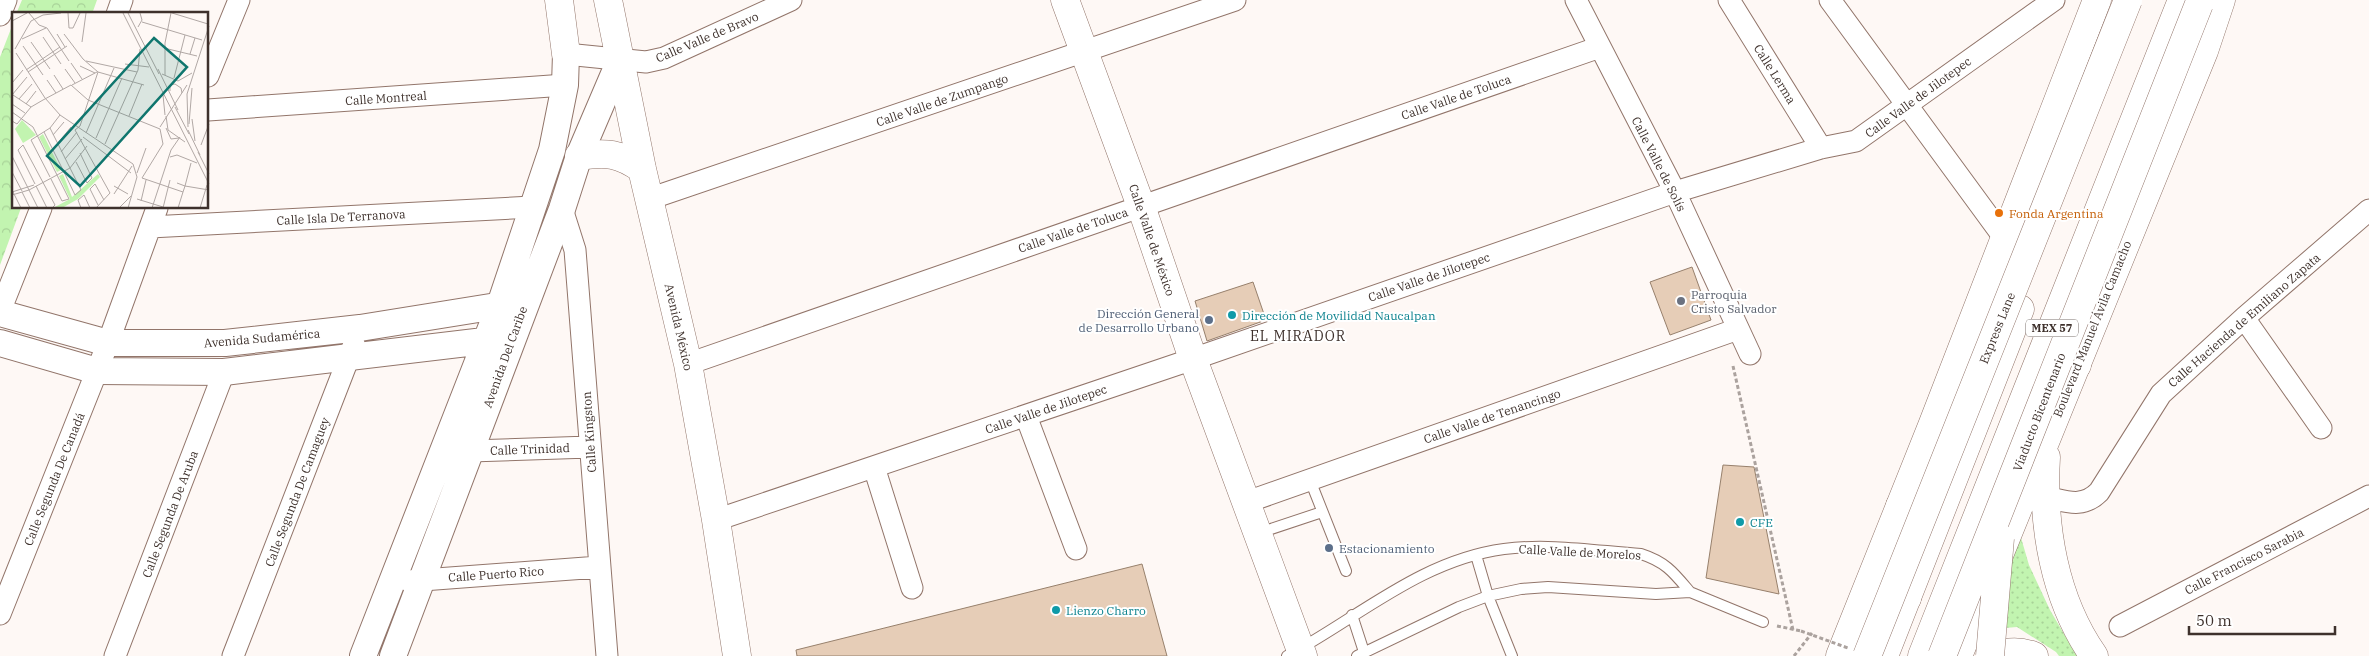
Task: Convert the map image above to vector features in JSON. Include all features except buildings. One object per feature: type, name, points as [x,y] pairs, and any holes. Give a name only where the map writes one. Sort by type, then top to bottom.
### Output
[{"type":"main road","points":[[559,0],[566,54]]},
{"type":"main road","name":"Avenida México","points":[[608,0],[642,169],[688,364],[716,520],[737,656]]},
{"type":"main road","name":"Calle Valle de México","points":[[1065,0],[1141,206],[1193,359],[1259,533],[1296,654]]},
{"type":"main road","points":[[1854,654],[1900,506],[2097,0]]},
{"type":"main road","points":[[1854,654],[1932,470],[2107,0]]},
{"type":"main road","name":"Express Lane","points":[[1854,654],[2128,0]]},
{"type":"main road","name":"MEX 57","points":[[1884,656],[2140,0]]},
{"type":"main road","name":"MEX 57","points":[[1922,656],[2182,0]]},
{"type":"main road","name":"Viaducto Bicentenario","points":[[1942,656],[2200,0]]},
{"type":"main road","name":"Boulevard Manuel Ávila Camacho","points":[[1958,656],[2204,51],[2221,0]]},
{"type":"main road","points":[[579,156],[605,153],[617,155],[642,169]]},
{"type":"main road","points":[[2062,304],[2077,365]]},
{"type":"main road","points":[[2050,432],[2046,456],[2045,496],[2048,531],[2057,574],[2077,625],[2094,656]]},
{"type":"main road","points":[[1990,656],[1995,580],[2006,496]]},
{"type":"main road","points":[[1900,506],[1907,598]]},
{"type":"main road","points":[[1995,656],[2005,652],[2025,653],[2034,656]]},
{"type":"street","points":[[0,15],[6,0]]},
{"type":"street","points":[[118,12],[122,0]]},
{"type":"street","points":[[209,74],[239,0]]},
{"type":"street","name":"Calle Valle de Bravo","points":[[566,54],[646,62],[664,58],[792,0]]},
{"type":"street","name":"Calle Valle de Zumpango","points":[[650,199],[1235,0]]},
{"type":"street","name":"Calle Valle de Solís","points":[[1576,0],[1675,192],[1732,331],[1750,354]]},
{"type":"street","name":"Calle Lerma","points":[[1730,0],[1821,148]]},
{"type":"street","points":[[1830,0],[2004,239]]},
{"type":"street","name":"Calle Valle de Jilotepec","points":[[716,520],[1193,359],[1675,192],[1821,148],[1856,141],[2054,0]]},
{"type":"street","name":"Calle Valle de Toluca","points":[[688,364],[1600,47]]},
{"type":"street","name":"Avenida Del Caribe","points":[[364,656],[500,305],[552,150],[565,85],[566,54]]},
{"type":"street","name":"Avenida Del Caribe","points":[[393,656],[562,209],[579,156],[620,60]]},
{"type":"street","name":"Calle Montreal","points":[[209,110],[565,85]]},
{"type":"street","points":[[552,150],[579,156]]},
{"type":"street","name":"Calle Isla De Terranova","points":[[150,228],[532,207]]},
{"type":"street","points":[[0,312],[41,209]]},
{"type":"street","name":"Calle Segunda De Canadá","points":[[0,614],[108,343],[158,209]]},
{"type":"street","name":"Calle Kingston","points":[[562,209],[575,250],[607,656]]},
{"type":"street","name":"Calle Hacienda de Emiliano Zapata","points":[[2045,496],[2079,503],[2090,500],[2099,492],[2161,394],[2244,318],[2367,217]]},
{"type":"street","name":"Avenida Sudamérica","points":[[0,312],[108,343],[225,343],[360,328],[526,301]]},
{"type":"street","points":[[2244,318],[2322,428]]},
{"type":"street","name":"Calle Segunda De Camaguey","points":[[233,656],[360,328]]},
{"type":"street","name":"Calle Valle de Tenancingo","points":[[1246,502],[1732,331]]},
{"type":"street","points":[[0,343],[97,371],[224,372],[348,359],[513,338]]},
{"type":"street","name":"Calle Segunda De Aruba","points":[[115,656],[224,372]]},
{"type":"street","points":[[1026,416],[1076,548]]},
{"type":"street","name":"Calle Trinidad","points":[[470,451],[590,447]]},
{"type":"street","points":[[874,467],[912,588]]},
{"type":"street","name":"Calle Francisco Sarabia","points":[[2120,626],[2369,496]]},
{"type":"street","name":"Calle Puerto Rico","points":[[393,582],[599,567]]},
{"type":"lane","points":[[1310,480],[1346,571]]},
{"type":"lane","points":[[1259,533],[1322,512]]},
{"type":"lane","name":"Calle Valle de Morelos","points":[[1296,654],[1352,616],[1439,566],[1476,555],[1525,547],[1642,554],[1659,559],[1673,571],[1690,592]]},
{"type":"lane","points":[[1476,555],[1488,596],[1512,656]]},
{"type":"lane","name":"Calle Valle de Morelos","points":[[1352,616],[1361,654],[1458,607],[1488,596],[1521,589],[1548,587],[1656,594],[1690,592],[1763,622]]},
{"type":"path","points":[[1732,331],[1793,630]]},
{"type":"path","points":[[1763,622],[1812,633],[1854,654]]},
{"type":"path","points":[[1794,656],[1812,633]]},
{"type":"green space","points":[[22,0],[97,0],[93,12],[17,12]]},
{"type":"green space","points":[[12,26],[12,209],[21,209],[0,265],[0,57]]},
{"type":"green space","points":[[2017,524],[2029,565],[2050,610],[2077,656],[2059,656],[2056,652],[2017,627],[1981,630]]},
{"type":"place","name":"Fonda Argentina","points":[[1999,213]]},
{"type":"place","name":"Parroquia Cristo Salvador","points":[[1681,301]]},
{"type":"place","name":"Dirección de Movilidad Naucalpan","points":[[1232,315]]},
{"type":"place","name":"Dirección General de Desarrollo Urbano","points":[[1209,320]]},
{"type":"place","name":"CFE","points":[[1740,522]]},
{"type":"place","name":"Estacionamiento","points":[[1329,548]]},
{"type":"place","name":"Lienzo Charro","points":[[1056,610]]},
{"type":"district","name":"EL MIRADOR","points":[[1298,336]]}]
